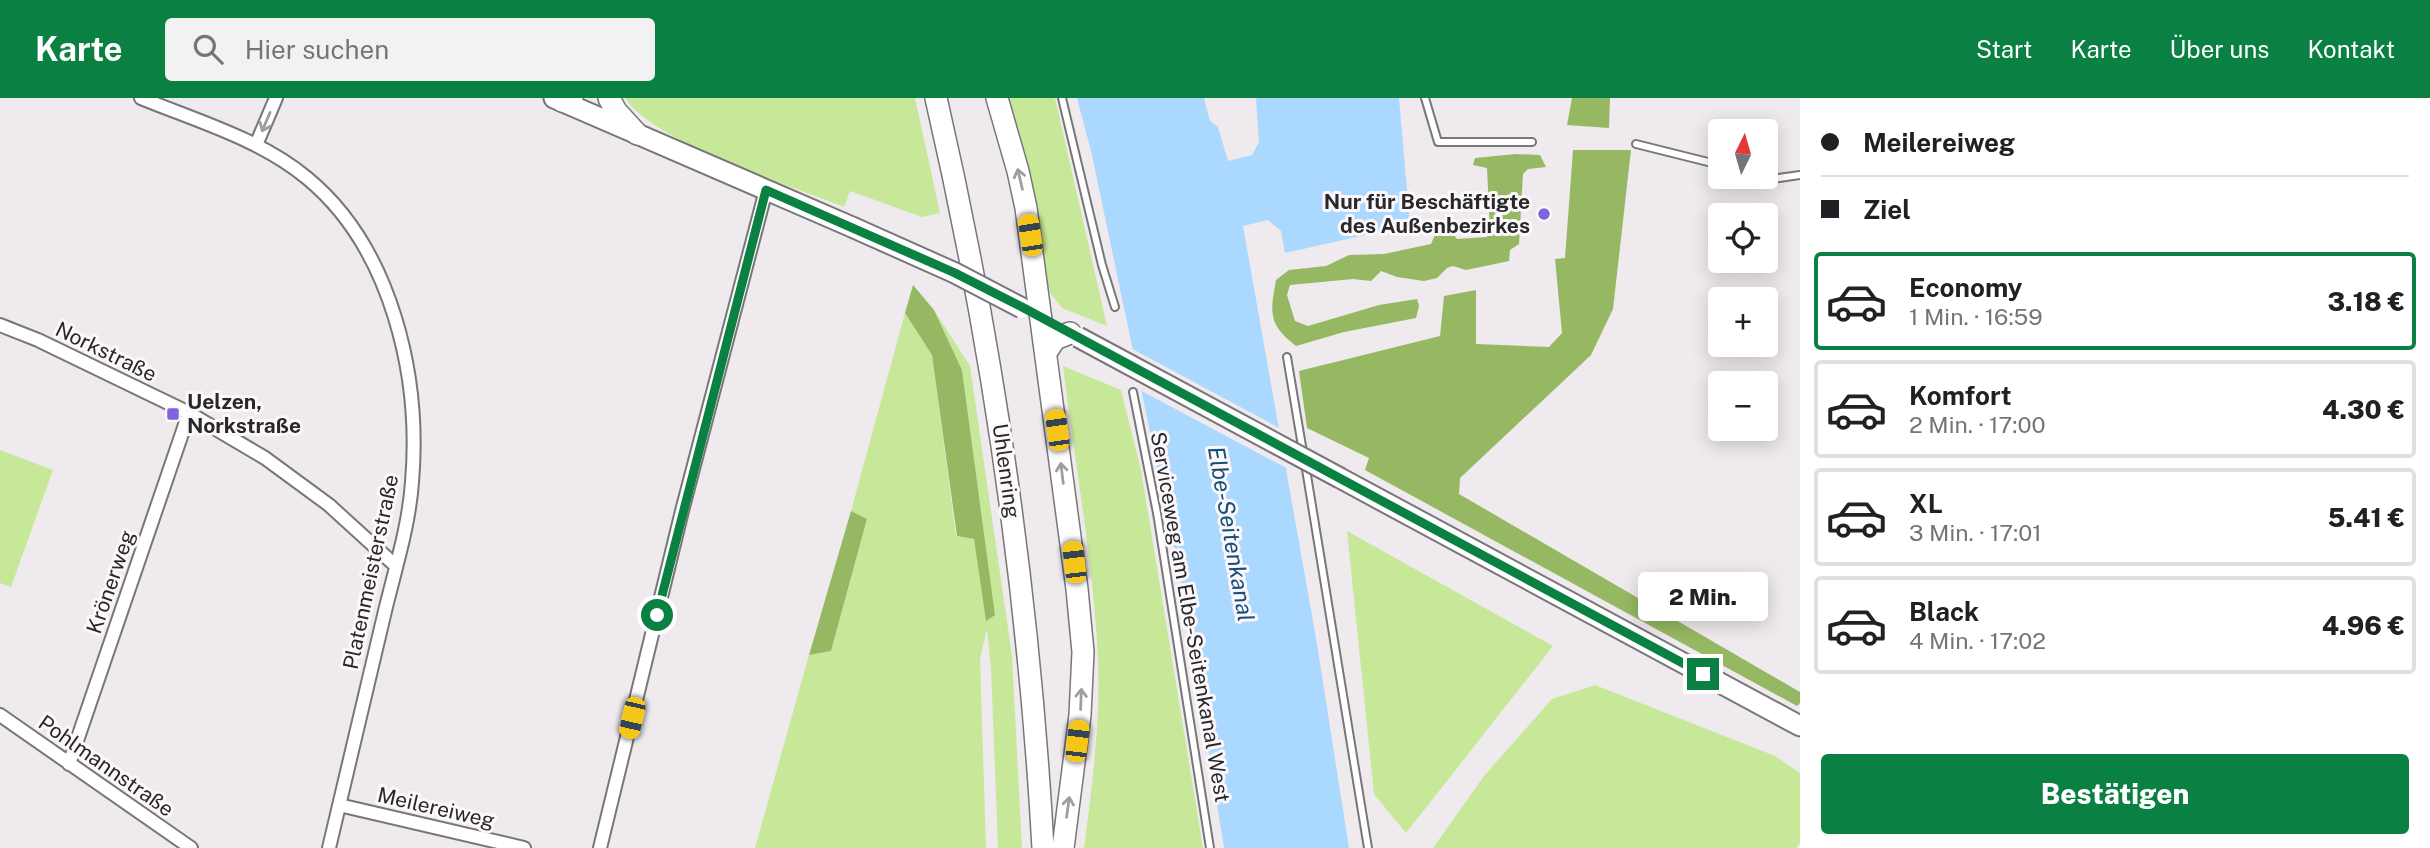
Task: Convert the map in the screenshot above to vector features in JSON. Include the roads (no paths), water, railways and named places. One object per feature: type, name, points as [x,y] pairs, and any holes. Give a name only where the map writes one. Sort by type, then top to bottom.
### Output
[{"type":"highway","points":[[609,98],[616,111],[636,134]]},
{"type":"highway","name":"Uhlenring","points":[[936,98],[971,263],[1007,476],[1030,664],[1043,848]]},
{"type":"highway","points":[[997,98],[1026,208],[1076,575],[1083,652],[1080,715],[1063,848]]},
{"type":"highway","points":[[1047,351],[1055,339],[1074,335]]},
{"type":"main road","points":[[563,99],[636,134],[955,273],[1800,726]]},
{"type":"street","name":"Platenmeisterstraße","points":[[141,98],[256,145],[292,167],[338,209],[356,234],[371,260],[395,323],[408,378],[414,457],[409,509],[329,848]]},
{"type":"street","points":[[256,145],[276,98]]},
{"type":"street","points":[[600,848],[682,511],[766,190]]},
{"type":"street","name":"Norkstraße","points":[[0,325],[38,340],[189,413],[265,458],[329,505],[396,566]]},
{"type":"street","name":"Krönerweg","points":[[69,764],[189,413]]},
{"type":"street","name":"Pohlmannstraße","points":[[0,715],[191,848]]},
{"type":"street","name":"Meilereiweg","points":[[339,805],[524,848]]},
{"type":"lane","points":[[1062,98],[1102,265],[1115,307]]},
{"type":"lane","points":[[1425,98],[1438,142],[1532,142]]},
{"type":"lane","points":[[1636,144],[1708,162]]},
{"type":"lane","points":[[1778,178],[1800,175]]},
{"type":"lane","points":[[1287,357],[1368,848]]},
{"type":"lane","name":"Serviceweg am Elbe-Seitenkanal West","points":[[1133,393],[1159,527],[1210,848]]},
{"type":"water","name":"Elbe-Seitenkanal","points":[[1077,98],[1204,98],[1210,121],[1218,127],[1228,161],[1252,155],[1259,142],[1256,98],[1399,98],[1410,225],[1285,253],[1281,231],[1268,220],[1243,226],[1317,644],[1349,848],[1224,848],[1182,585],[1092,155]]},
{"type":"place","name":"Nur für Beschäftigte des Außenbezirkes","points":[[1544,214]]},
{"type":"place","name":"Uelzen, Norkstraße","points":[[173,414]]}]
